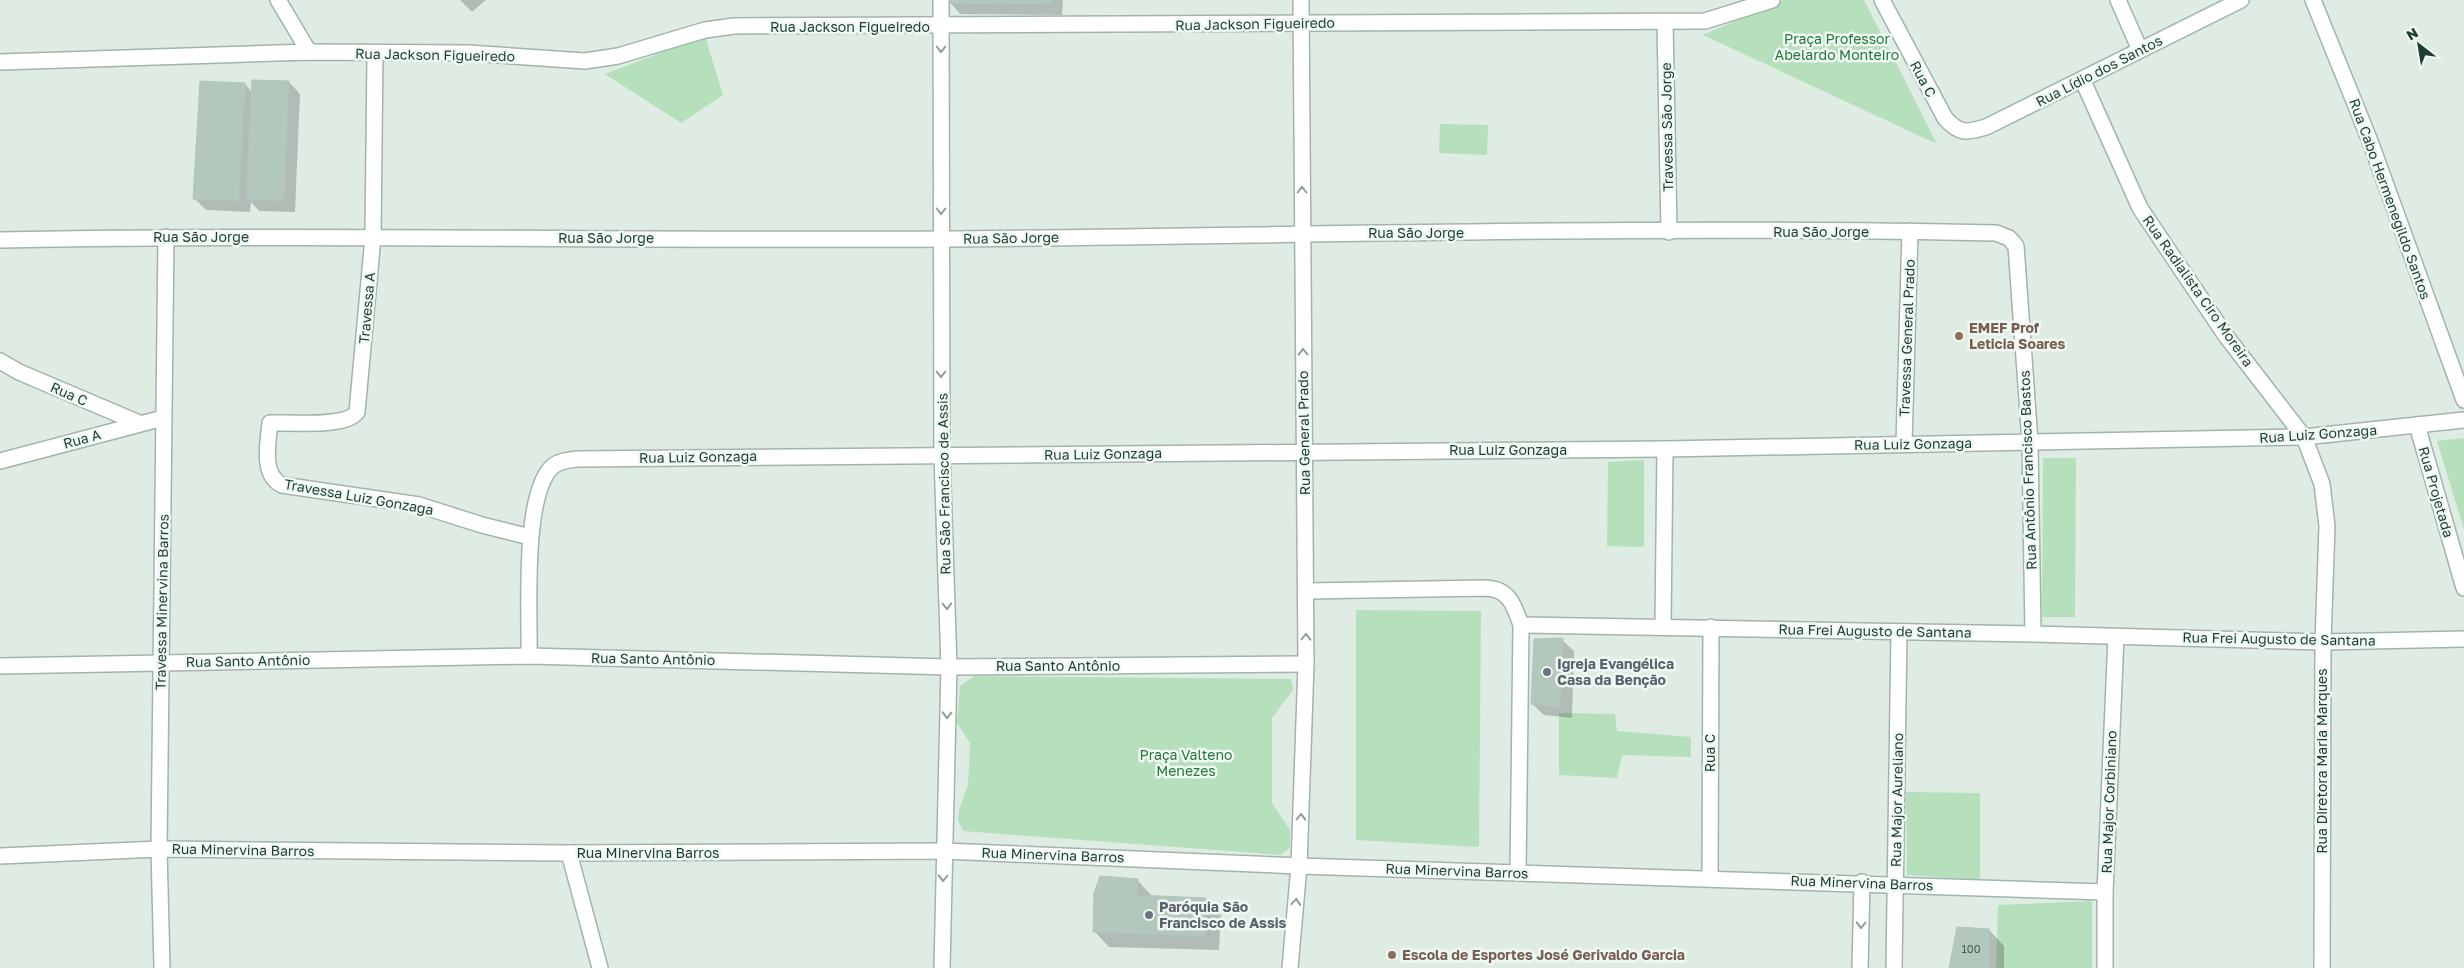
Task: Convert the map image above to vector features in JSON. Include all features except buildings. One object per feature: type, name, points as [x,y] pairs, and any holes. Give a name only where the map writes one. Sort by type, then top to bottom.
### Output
[{"type":"street","points":[[278,0],[310,52]]},
{"type":"street","name":"Rua São Francisco de Assis","points":[[941,0],[942,455],[949,667],[942,968]]},
{"type":"street","name":"Rua General Prado","points":[[1290,968],[1299,866],[1306,664],[1301,0]]},
{"type":"street","name":"Rua Jackson Figueiredo","points":[[0,62],[310,52],[469,53],[585,61],[618,56],[705,30],[734,26],[941,27],[1705,21],[1772,0]]},
{"type":"street","name":"Rua C","points":[[1882,0],[1937,105],[1954,128]]},
{"type":"street","points":[[2118,0],[2140,50]]},
{"type":"street","name":"Rua Lídio dos Santos","points":[[1954,128],[1968,131],[1986,127],[2240,0]]},
{"type":"street","name":"Rua Cabo Hermenegildo Santos","points":[[2313,0],[2370,141],[2464,400]]},
{"type":"street","name":"Travessa São Jorge","points":[[1665,22],[1669,232]]},
{"type":"street","name":"Travessa A","points":[[275,481],[270,473],[268,462],[270,423],[337,423],[352,418],[357,412],[373,237],[375,53]]},
{"type":"street","name":"Rua Radialista Ciro Moreira","points":[[2083,80],[2126,179],[2159,238],[2226,336],[2304,437]]},
{"type":"street","name":"Rua São Jorge","points":[[0,240],[166,237],[941,239],[1302,234],[1910,231],[1996,233],[2009,238],[2016,246]]},
{"type":"street","name":"Travessa General Prado","points":[[1904,444],[1910,231]]},
{"type":"street","name":"Travessa Minervina Barros","points":[[162,968],[159,849],[166,237]]},
{"type":"street","name":"Rua Antônio Francisco Bastos","points":[[2016,246],[2030,442],[2033,634]]},
{"type":"street","name":"Rua C","points":[[0,361],[19,372],[139,423]]},
{"type":"street","name":"Rua A","points":[[0,461],[163,418]]},
{"type":"street","name":"Rua Luiz Gonzaga","points":[[530,537],[539,495],[552,466],[577,459],[1664,449],[2304,437],[2464,420]]},
{"type":"street","name":"Rua Projetada","points":[[2417,425],[2464,588]]},
{"type":"street","name":"Rua Diretora Maria Marques","points":[[2304,437],[2322,484],[2327,512],[2322,642],[2322,968]]},
{"type":"street","points":[[1663,626],[1664,449]]},
{"type":"street","name":"Travessa Luiz Gonzaga","points":[[275,481],[282,485],[419,505],[482,525],[530,537]]},
{"type":"street","points":[[529,656],[530,537]]},
{"type":"street","points":[[1306,591],[1496,588],[1504,592],[1514,603],[1521,625],[1518,873]]},
{"type":"street","name":"Rua Frei Augusto de Santana","points":[[1521,625],[1663,626],[2322,642],[2464,638]]},
{"type":"street","name":"Rua C","points":[[1710,879],[1711,628]]},
{"type":"street","name":"Rua Major Aureliano","points":[[1894,968],[1900,632]]},
{"type":"street","name":"Rua Major Corbiniano","points":[[2105,968],[2105,892],[2116,637]]},
{"type":"street","name":"Rua Santo Antônio","points":[[0,666],[529,656],[949,667],[1306,664]]},
{"type":"street","name":"Rua Minervina Barros","points":[[0,856],[159,849],[569,853],[944,851],[1299,866],[1862,882],[2105,892]]},
{"type":"street","points":[[569,853],[600,968]]},
{"type":"street","points":[[1860,968],[1862,882]]},
{"type":"green space","name":"Praça Professor Abelardo Monteiro","points":[[1783,0],[1864,0],[1937,144],[1703,35]]},
{"type":"green space","points":[[705,36],[723,95],[681,123],[605,74]]},
{"type":"green space","points":[[1440,124],[1488,125],[1487,155],[1439,153]]},
{"type":"green space","points":[[2464,438],[2464,529],[2437,441]]},
{"type":"green space","points":[[2043,458],[2076,458],[2075,617],[2042,617]]},
{"type":"green space","points":[[1644,460],[1644,547],[1607,546],[1608,462]]},
{"type":"green space","points":[[1356,610],[1481,611],[1479,847],[1356,840]]},
{"type":"green space","name":"Praça Valteno Menezes","points":[[974,676],[1291,679],[1293,690],[1272,718],[1272,803],[1290,830],[1290,848],[1281,855],[963,831],[958,821],[959,810],[968,785],[970,743],[957,723],[960,686]]},
{"type":"green space","points":[[1559,713],[1615,714],[1617,731],[1691,737],[1691,757],[1622,755],[1617,778],[1559,775]]},
{"type":"green space","points":[[1906,792],[1980,793],[1980,880],[1907,875]]},
{"type":"green space","points":[[2092,901],[2092,968],[1996,968],[1998,905]]},
{"type":"place","name":"EMEF Prof Leticia Soares","points":[[1959,336]]},
{"type":"place","name":"Igreja Evangélica Casa da Benção","points":[[1547,672]]},
{"type":"place","name":"Paróquia São Francisco de Assis","points":[[1149,915]]},
{"type":"place","name":"Escola de Esportes José Gerivaldo Garcia","points":[[1392,955]]}]
